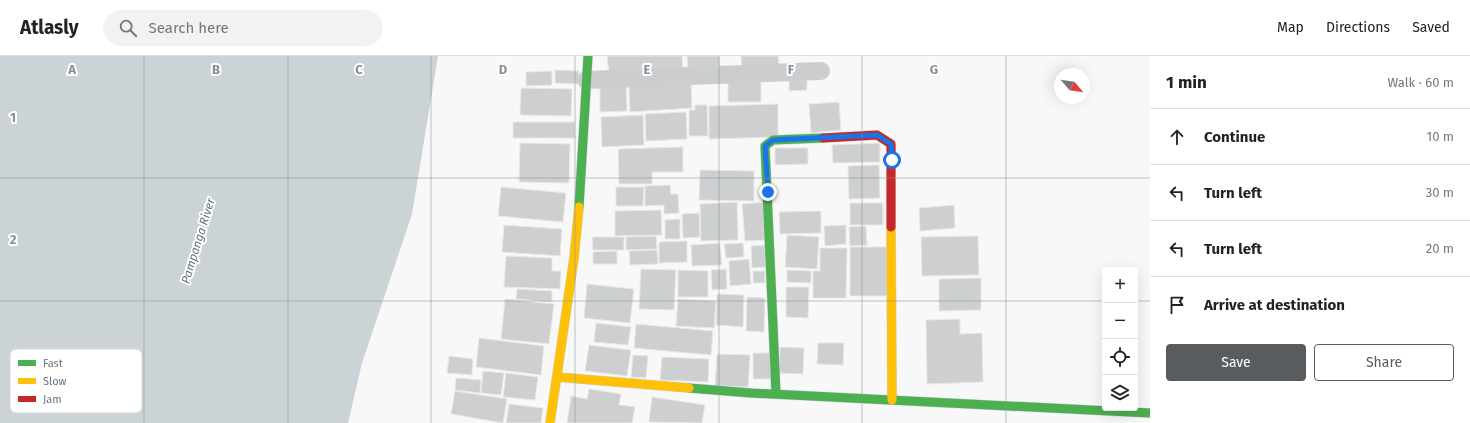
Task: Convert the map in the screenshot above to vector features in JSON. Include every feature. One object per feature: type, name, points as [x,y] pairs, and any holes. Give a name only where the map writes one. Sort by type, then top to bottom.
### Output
[{"type":"street","points":[[550,423],[574,258],[582,178],[588,56]]},
{"type":"street","points":[[586,80],[821,71]]},
{"type":"street","points":[[776,393],[765,146],[773,140],[877,135],[891,144],[892,400]]},
{"type":"street","points":[[557,378],[751,393],[776,393],[1150,413]]},
{"type":"water","name":"Pampanga River","points":[[0,56],[438,56],[412,214],[362,363],[348,423],[0,423]]},
{"type":"building","points":[[607,56],[682,56],[683,69],[609,75]]},
{"type":"building","points":[[687,56],[719,56],[720,69],[688,71]]},
{"type":"building","points":[[741,56],[778,56],[779,65],[742,67]]},
{"type":"building","points":[[555,70],[579,71],[578,84],[555,83]]},
{"type":"building","points":[[552,71],[552,85],[526,86],[526,72]]},
{"type":"building","points":[[761,79],[761,102],[728,102],[728,80]]},
{"type":"building","points":[[807,80],[807,90],[789,91],[789,81]]},
{"type":"building","points":[[691,81],[692,108],[630,112],[629,84]]},
{"type":"building","points":[[626,82],[627,111],[600,112],[600,83]]},
{"type":"building","points":[[521,88],[572,89],[571,116],[520,115]]},
{"type":"building","points":[[839,102],[841,130],[811,133],[809,104]]},
{"type":"building","points":[[778,104],[778,137],[709,139],[709,106]]},
{"type":"building","points":[[695,105],[707,105],[708,136],[689,136],[689,110],[695,110]]},
{"type":"building","points":[[686,112],[687,139],[646,141],[645,114]]},
{"type":"building","points":[[643,115],[644,145],[602,147],[601,117]]},
{"type":"building","points":[[513,122],[575,122],[575,138],[513,138]]},
{"type":"building","points":[[520,143],[570,144],[569,183],[519,182]]},
{"type":"building","points":[[880,143],[880,162],[833,163],[832,145]]},
{"type":"building","points":[[683,147],[683,172],[652,172],[652,184],[619,184],[618,149]]},
{"type":"building","points":[[775,148],[808,148],[808,164],[775,165]]},
{"type":"building","points":[[879,165],[880,198],[849,199],[848,166]]},
{"type":"building","points":[[700,170],[754,171],[754,201],[699,200]]},
{"type":"building","points":[[670,185],[671,194],[678,194],[679,213],[664,214],[664,205],[645,206],[645,186]]},
{"type":"building","points":[[501,187],[566,193],[563,222],[498,216]]},
{"type":"building","points":[[616,187],[644,187],[643,206],[616,206]]},
{"type":"building","points":[[737,202],[738,240],[701,241],[700,204]]},
{"type":"building","points":[[766,202],[768,240],[745,241],[742,204]]},
{"type":"building","points":[[850,203],[883,203],[883,225],[850,225]]},
{"type":"building","points":[[954,205],[955,228],[920,231],[919,208]]},
{"type":"building","points":[[661,210],[662,235],[615,236],[615,211]]},
{"type":"building","points":[[821,211],[821,233],[780,234],[779,212]]},
{"type":"building","points":[[699,213],[700,237],[683,238],[682,214]]},
{"type":"building","points":[[680,219],[680,239],[665,239],[665,220]]},
{"type":"building","points":[[504,225],[562,229],[560,256],[502,252]]},
{"type":"building","points":[[846,225],[846,244],[825,246],[824,226]]},
{"type":"building","points":[[866,226],[867,245],[850,246],[849,227]]},
{"type":"building","points":[[787,235],[819,237],[817,269],[785,267]]},
{"type":"building","points":[[656,236],[657,249],[626,250],[626,237]]},
{"type":"building","points":[[978,236],[979,275],[922,276],[921,237]]},
{"type":"building","points":[[592,237],[624,237],[624,250],[593,250]]},
{"type":"building","points":[[687,241],[687,262],[659,263],[659,242]]},
{"type":"building","points":[[720,243],[722,265],[692,266],[691,245]]},
{"type":"building","points":[[743,243],[744,257],[726,258],[724,244]]},
{"type":"building","points":[[765,245],[766,267],[752,268],[751,246]]},
{"type":"building","points":[[850,247],[890,247],[891,296],[850,296]]},
{"type":"building","points":[[820,248],[847,248],[846,298],[813,298],[813,271],[820,271]]},
{"type":"building","points":[[657,250],[658,264],[630,265],[629,251]]},
{"type":"building","points":[[617,251],[617,264],[593,264],[593,252]]},
{"type":"building","points":[[506,256],[552,258],[552,271],[561,271],[560,289],[504,287]]},
{"type":"building","points":[[749,259],[751,284],[730,286],[729,261]]},
{"type":"building","points":[[641,269],[676,270],[674,310],[639,309]]},
{"type":"building","points":[[726,269],[727,289],[712,290],[711,270]]},
{"type":"building","points":[[678,270],[708,271],[708,297],[678,297]]},
{"type":"building","points":[[787,270],[811,271],[811,283],[787,282]]},
{"type":"building","points":[[753,271],[765,271],[765,283],[753,283]]},
{"type":"building","points":[[981,278],[981,310],[939,311],[939,279]]},
{"type":"building","points":[[587,284],[634,289],[630,323],[584,318]]},
{"type":"building","points":[[786,287],[809,287],[808,318],[786,317]]},
{"type":"building","points":[[517,289],[552,291],[552,302],[516,299]]},
{"type":"building","points":[[717,294],[744,295],[743,327],[716,325]]},
{"type":"building","points":[[747,297],[765,298],[764,332],[746,331]]},
{"type":"building","points":[[505,299],[554,304],[549,344],[501,339]]},
{"type":"building","points":[[678,299],[716,301],[714,328],[676,326]]},
{"type":"building","points":[[960,319],[960,334],[982,333],[983,382],[927,384],[926,320]]},
{"type":"building","points":[[596,323],[631,327],[628,345],[594,342]]},
{"type":"building","points":[[636,324],[713,331],[711,355],[634,348]]},
{"type":"building","points":[[479,338],[544,346],[541,375],[476,367]]},
{"type":"building","points":[[818,343],[844,343],[843,365],[817,364]]},
{"type":"building","points":[[589,345],[631,350],[627,376],[585,371]]},
{"type":"building","points":[[780,347],[804,348],[803,374],[779,373]]},
{"type":"building","points":[[753,353],[772,353],[772,379],[753,379]]},
{"type":"building","points":[[717,354],[750,355],[748,387],[715,386]]},
{"type":"building","points":[[633,355],[648,356],[646,378],[631,377]]},
{"type":"building","points":[[449,356],[473,359],[472,375],[447,373]]},
{"type":"building","points":[[662,357],[709,359],[708,382],[660,380]]},
{"type":"building","points":[[483,371],[504,373],[501,395],[481,393]]},
{"type":"building","points":[[506,373],[538,377],[535,400],[503,397]]},
{"type":"building","points":[[456,378],[481,380],[480,393],[455,390]]},
{"type":"building","points":[[589,389],[621,394],[619,405],[635,407],[632,423],[567,423],[571,396],[587,399]]},
{"type":"building","points":[[455,391],[507,399],[503,423],[451,414]]},
{"type":"building","points":[[652,397],[705,405],[702,423],[649,422]]},
{"type":"building","points":[[509,404],[543,408],[541,423],[506,423]]},
{"type":"traffic: fast","points":[[579,207],[588,56]]},
{"type":"traffic: fast","points":[[776,393],[765,146],[773,140],[823,138]]},
{"type":"traffic: fast","points":[[689,388],[751,393],[1150,413]]},
{"type":"traffic: slow","points":[[550,423],[574,258],[579,207]]},
{"type":"traffic: slow","points":[[891,227],[892,400]]},
{"type":"traffic: slow","points":[[557,377],[689,388]]},
{"type":"traffic: jam","points":[[823,138],[877,135],[891,144],[891,227]]},
{"type":"route","points":[[768,192],[765,146],[773,140],[877,135],[891,144],[892,160]]}]
